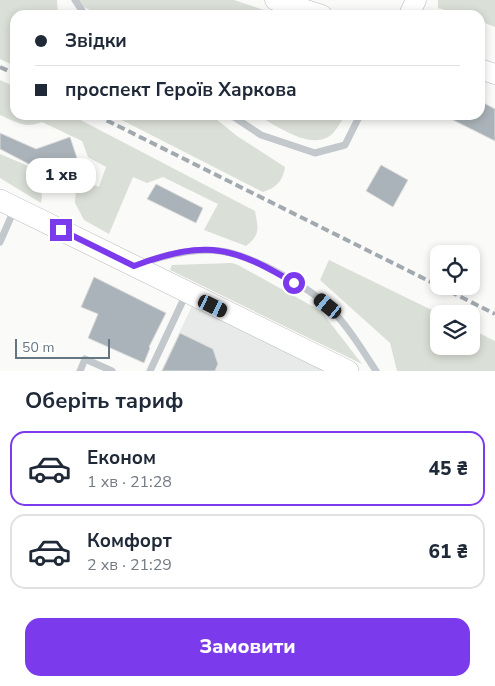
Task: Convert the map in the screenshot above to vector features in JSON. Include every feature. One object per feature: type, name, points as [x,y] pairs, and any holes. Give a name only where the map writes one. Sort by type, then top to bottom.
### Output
[{"type":"main road","points":[[275,0],[306,10]]},
{"type":"main road","points":[[6,202],[348,371]]},
{"type":"lane","points":[[238,120],[261,135],[315,153],[345,145],[358,120]]},
{"type":"lane","points":[[0,242],[6,202]]},
{"type":"lane","points":[[134,266],[161,256],[197,251],[220,251],[265,266],[306,289],[328,306],[359,345],[376,371]]},
{"type":"lane","points":[[150,371],[187,293]]},
{"type":"lane","points":[[80,371],[85,359],[112,371]]},
{"type":"shaded area","points":[[0,0],[57,0],[58,10],[10,10],[10,64],[0,59]]},
{"type":"shaded area","points":[[75,0],[234,0],[264,10],[90,10],[77,4]]},
{"type":"shaded area","points":[[438,0],[495,0],[495,27],[485,23],[485,10],[445,10],[438,8]]},
{"type":"shaded area","points":[[0,80],[10,85],[10,119],[0,115]]},
{"type":"shaded area","points":[[11,120],[81,120],[255,211],[256,234],[246,246],[204,230],[218,204],[163,177],[147,183],[133,177],[109,234],[84,220],[75,203],[76,187],[80,179],[99,187],[106,167],[88,157],[82,141],[42,122],[25,125]]},
{"type":"shaded area","points":[[122,120],[217,120],[237,136],[285,167],[281,180],[272,188],[263,192]]},
{"type":"shaded area","points":[[266,120],[342,120],[334,132],[326,138],[317,140],[296,136]]},
{"type":"shaded area","points":[[0,154],[38,170],[42,197],[41,203],[0,178]]},
{"type":"shaded area","points":[[329,260],[430,309],[430,355],[480,355],[480,334],[495,341],[495,371],[397,371],[390,343],[320,280]]},
{"type":"shaded area","points":[[232,263],[321,311],[362,364],[170,270],[172,265]]},
{"type":"shaded area","points":[[193,304],[327,371],[161,371]]},
{"type":"building","points":[[485,104],[495,109],[495,141],[453,120],[485,120]]},
{"type":"building","points":[[0,133],[36,149],[70,137],[77,158],[42,171],[0,149]]},
{"type":"building","points":[[381,165],[408,180],[393,207],[366,191]]},
{"type":"building","points":[[156,184],[203,208],[196,223],[147,199]]},
{"type":"building","points":[[94,277],[166,313],[149,347],[144,363],[88,338],[98,314],[81,307]]},
{"type":"building","points":[[180,333],[213,349],[218,364],[215,371],[162,371]]},
{"type":"railway","points":[[0,67],[10,72]]},
{"type":"railway","points":[[106,120],[430,282]]},
{"type":"railway","points":[[457,295],[495,314]]},
{"type":"route","points":[[61,230],[134,266],[161,256],[197,251],[220,251],[265,266],[294,283]]}]
